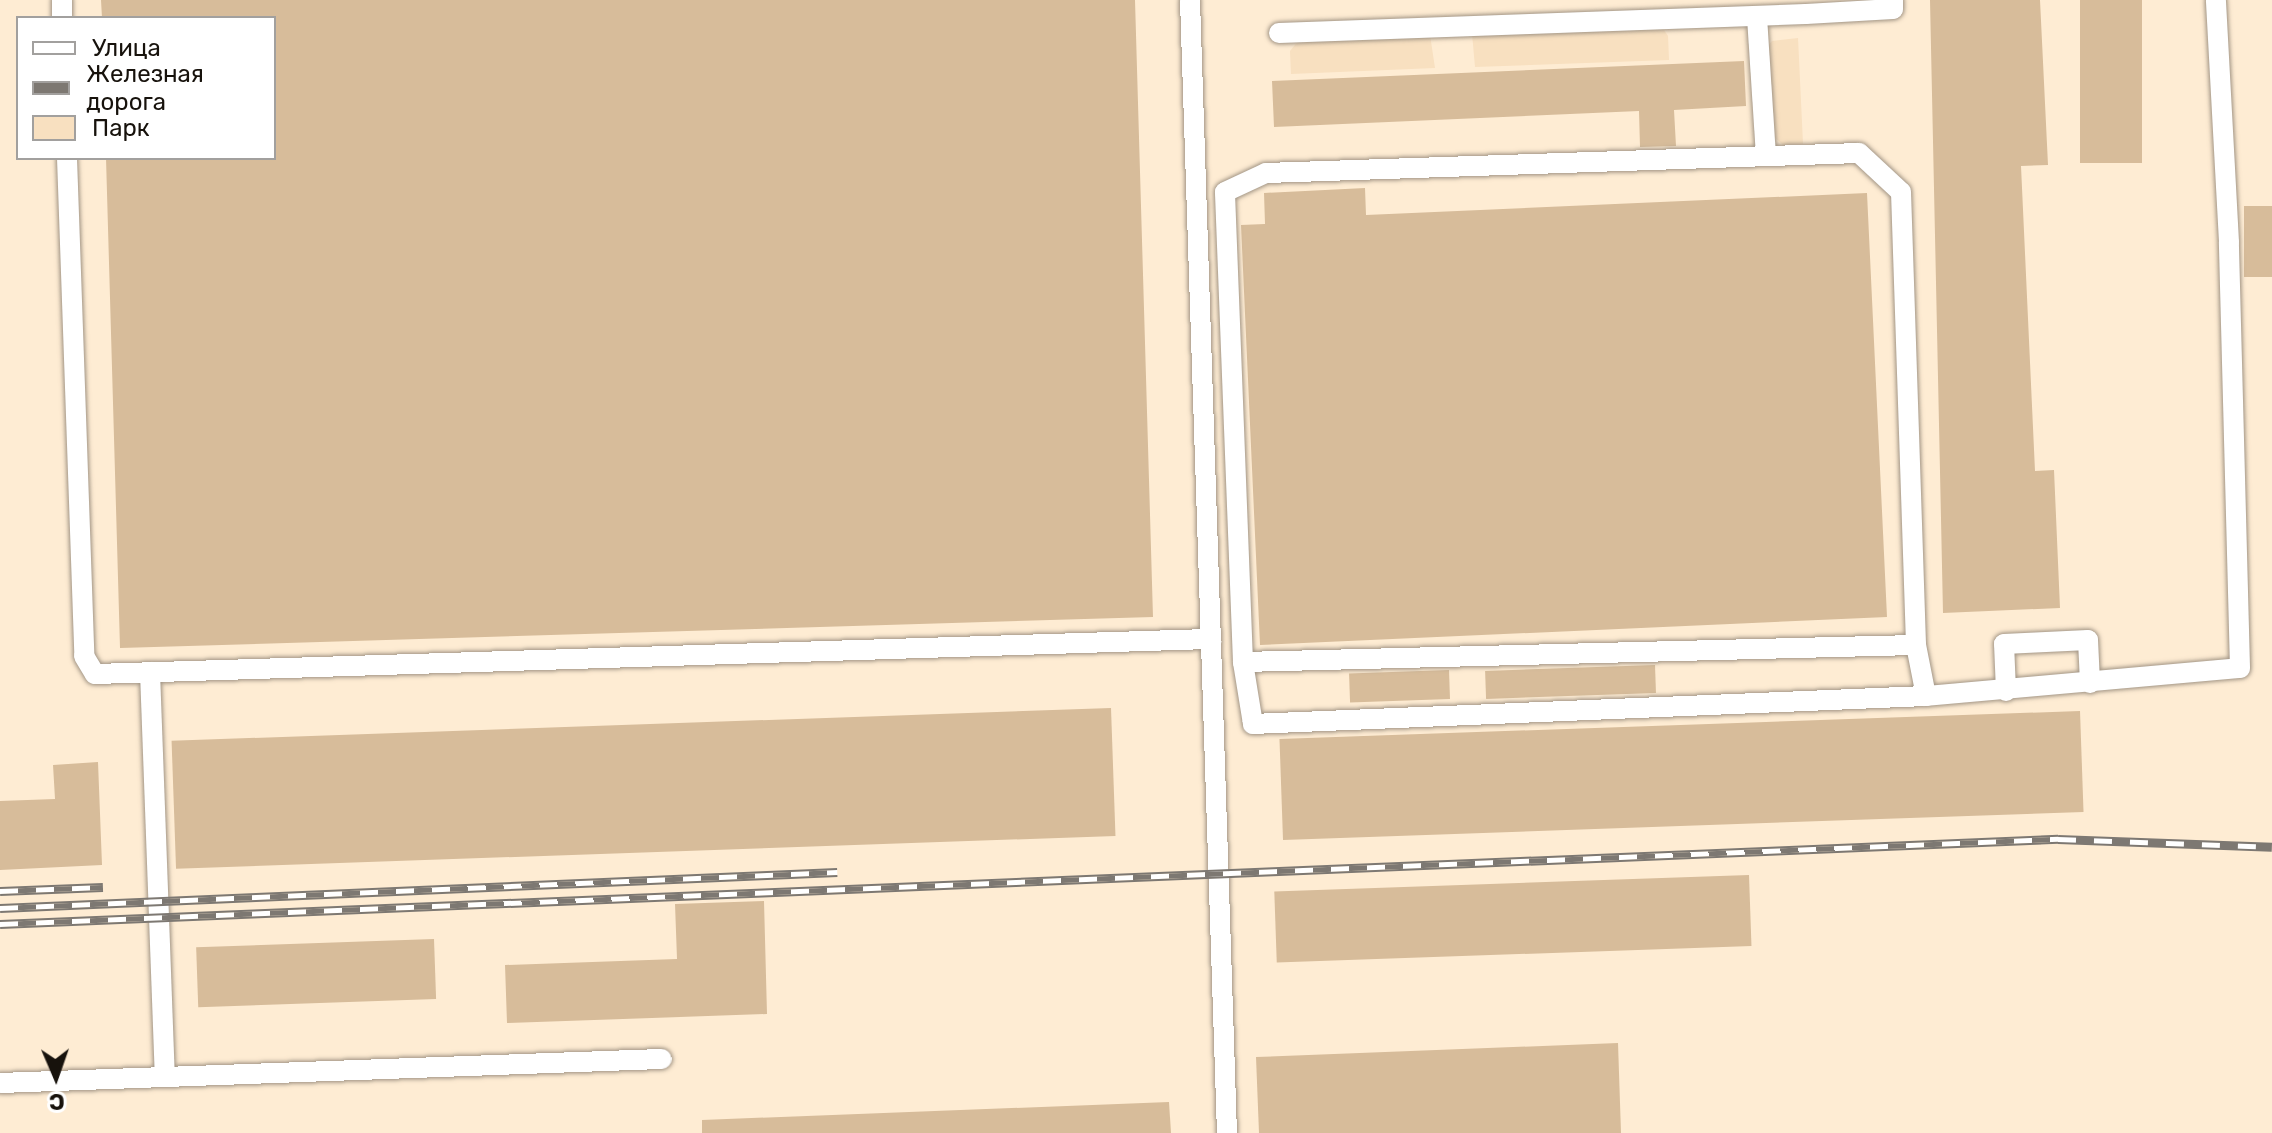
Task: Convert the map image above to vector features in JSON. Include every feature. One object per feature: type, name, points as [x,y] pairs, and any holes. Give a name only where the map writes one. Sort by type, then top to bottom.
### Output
[{"type":"lane","points":[[1190,0],[1227,1133]]},
{"type":"lane","points":[[1279,33],[1757,17],[1893,9],[1893,0]]},
{"type":"lane","points":[[1926,696],[1916,645],[1901,192],[1859,153],[1266,173],[1225,192],[1243,662],[1253,724],[1926,696],[2240,668],[2229,242],[2216,0]]},
{"type":"lane","points":[[1757,17],[1766,156]]},
{"type":"lane","points":[[67,160],[84,656],[95,674],[1211,639]]},
{"type":"lane","points":[[2006,691],[2004,644],[2088,640],[2090,683]]},
{"type":"lane","points":[[1243,662],[1916,645]]},
{"type":"lane","points":[[150,672],[165,1077]]},
{"type":"lane","points":[[0,1083],[662,1059]]},
{"type":"shaded area","points":[[0,0],[2272,0],[2272,1133],[0,1133]]},
{"type":"green space","points":[[1662,27],[1668,36],[1669,60],[1475,67],[1472,33]]},
{"type":"green space","points":[[1430,35],[1435,68],[1291,74],[1290,51],[1299,40]]},
{"type":"green space","points":[[1798,38],[1803,144],[1783,145],[1772,135],[1766,48],[1772,41]]},
{"type":"building","points":[[101,0],[1135,0],[1153,617],[120,648],[106,160],[276,160],[276,16],[102,16]]},
{"type":"building","points":[[1930,0],[2040,0],[2048,165],[2021,166],[2035,471],[2054,470],[2060,608],[1943,613]]},
{"type":"building","points":[[2080,0],[2142,0],[2142,163],[2080,163]]},
{"type":"building","points":[[1744,61],[1746,106],[1674,110],[1676,146],[1640,147],[1639,111],[1274,127],[1272,81]]},
{"type":"building","points":[[1365,188],[1366,215],[1867,193],[1887,617],[1260,645],[1241,225],[1265,224],[1264,193]]},
{"type":"building","points":[[2244,206],[2272,206],[2272,277],[2244,277]]},
{"type":"building","points":[[1655,665],[1656,693],[1486,699],[1485,671]]},
{"type":"building","points":[[1449,670],[1450,699],[1350,702],[1349,673]]},
{"type":"building","points":[[1111,708],[1115,836],[176,869],[172,741]]},
{"type":"building","points":[[2080,711],[2084,812],[1283,840],[1279,739]]},
{"type":"building","points":[[98,762],[102,865],[0,870],[0,801],[55,799],[53,765]]},
{"type":"building","points":[[1749,875],[1751,946],[1277,963],[1274,892]]},
{"type":"building","points":[[764,901],[767,1014],[507,1023],[505,965],[677,959],[675,904]]},
{"type":"building","points":[[434,939],[436,999],[198,1007],[196,947]]},
{"type":"building","points":[[1618,1043],[1621,1133],[1259,1133],[1256,1057]]},
{"type":"building","points":[[1169,1102],[1171,1133],[702,1133],[702,1120]]},
{"type":"railway","points":[[0,924],[2058,839],[2272,847]]},
{"type":"railway","points":[[0,908],[837,872]]},
{"type":"railway","points":[[0,891],[103,887]]}]
